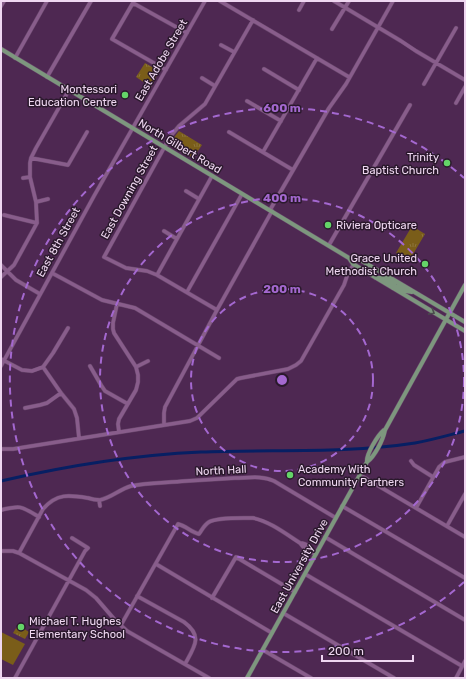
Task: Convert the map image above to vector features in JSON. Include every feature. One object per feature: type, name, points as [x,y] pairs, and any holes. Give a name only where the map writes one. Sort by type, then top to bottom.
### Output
[{"type":"main road","name":"North Gilbert Road","points":[[1,49],[350,258]]},
{"type":"main road","points":[[465,322],[357,258],[350,258],[353,264],[465,331]]},
{"type":"main road","points":[[376,278],[383,278],[393,284],[396,282]]},
{"type":"main road","name":"East University Drive","points":[[367,462],[366,458],[369,452],[380,433],[384,430],[465,285]]},
{"type":"main road","points":[[393,288],[397,286],[406,291],[414,292]]},
{"type":"main road","name":"East University Drive","points":[[247,678],[342,506],[367,462],[372,458],[381,442],[384,436],[384,430]]},
{"type":"street","points":[[1,6],[4,1]]},
{"type":"street","points":[[15,58],[48,1]]},
{"type":"street","points":[[47,77],[91,1]]},
{"type":"street","name":"East Adobe Street","points":[[132,128],[205,1]]},
{"type":"street","points":[[220,1],[349,77]]},
{"type":"street","points":[[299,10],[304,1]]},
{"type":"street","points":[[334,1],[401,41],[416,52],[465,80]]},
{"type":"street","points":[[332,29],[349,1]]},
{"type":"street","points":[[164,425],[165,407],[217,310],[293,170],[393,1]]},
{"type":"street","points":[[166,70],[112,39],[133,2],[187,33]]},
{"type":"street","name":"East Downing Street","points":[[157,275],[147,270],[126,268],[104,257],[172,134],[205,104],[253,20]]},
{"type":"street","points":[[424,84],[456,28]]},
{"type":"street","points":[[221,45],[234,52]]},
{"type":"street","points":[[263,152],[317,58]]},
{"type":"street","points":[[264,69],[299,90]]},
{"type":"street","points":[[202,78],[215,86]]},
{"type":"street","points":[[456,103],[465,87]]},
{"type":"street","points":[[1,277],[17,260],[37,223],[36,202],[30,177],[31,158],[69,90]]},
{"type":"street","points":[[247,101],[281,121]]},
{"type":"street","points":[[329,245],[410,105]]},
{"type":"street","name":"East 8th Street","points":[[1,366],[2,359],[52,273],[132,128]]},
{"type":"street","points":[[31,158],[68,165],[87,132]]},
{"type":"street","points":[[229,132],[293,170]]},
{"type":"street","points":[[212,176],[157,275],[217,310]]},
{"type":"street","points":[[23,178],[30,177]]},
{"type":"street","points":[[186,191],[200,199]]},
{"type":"street","points":[[187,292],[242,194]]},
{"type":"street","points":[[36,202],[48,198]]},
{"type":"street","points":[[4,215],[37,223]]},
{"type":"street","points":[[164,231],[177,239]]},
{"type":"street","points":[[1,448],[13,449],[190,421],[197,418],[237,379],[288,369],[296,366],[301,361],[344,285],[347,276],[357,258]]},
{"type":"street","points":[[1,265],[16,280],[40,294]]},
{"type":"street","points":[[52,273],[102,300],[135,308],[219,358]]},
{"type":"street","points":[[117,304],[112,329],[136,368],[138,375],[136,390],[119,419],[119,432]]},
{"type":"street","points":[[2,359],[22,370],[32,371],[43,367],[68,328]]},
{"type":"street","points":[[136,368],[148,362]]},
{"type":"street","points":[[90,366],[106,391],[128,404]]},
{"type":"street","points":[[43,367],[74,409],[77,418],[79,438]]},
{"type":"street","points":[[25,408],[47,403],[61,393]]},
{"type":"street","points":[[416,508],[439,467],[443,463],[465,457]]},
{"type":"street","points":[[411,461],[414,465],[433,477]]},
{"type":"street","points":[[360,475],[465,536]]},
{"type":"street","name":"North Hall","points":[[99,500],[111,496],[123,489],[147,484],[257,477],[274,481],[336,518]]},
{"type":"street","points":[[447,526],[465,494]]},
{"type":"street","points":[[19,552],[43,509],[54,499],[66,495],[77,496],[99,500],[100,506]]},
{"type":"street","points":[[342,506],[465,578]]},
{"type":"street","points":[[1,510],[20,507],[39,517]]},
{"type":"street","points":[[120,625],[178,524],[199,534],[204,526],[216,519],[253,518],[265,522],[300,543],[310,552],[316,554]]},
{"type":"street","points":[[325,537],[465,620]]},
{"type":"street","points":[[15,678],[85,550],[88,548],[72,538]]},
{"type":"street","points":[[1,551],[19,552],[86,590],[96,598],[120,625],[209,678]]},
{"type":"street","points":[[212,598],[236,557],[295,592]]},
{"type":"street","points":[[156,564],[272,633]]},
{"type":"street","points":[[305,574],[462,666]]},
{"type":"street","points":[[137,596],[191,627],[196,638],[195,645],[185,664]]},
{"type":"street","points":[[283,613],[394,678]]},
{"type":"street","points":[[195,635],[201,634]]},
{"type":"street","points":[[263,650],[312,678]]},
{"type":"street","points":[[456,678],[465,661]]},
{"type":"green space","points":[[145,63],[159,71],[151,87],[136,77]]},
{"type":"green space","points":[[179,131],[202,145],[193,158],[169,144]]},
{"type":"green space","points":[[412,226],[425,234],[409,261],[396,253]]},
{"type":"green space","points":[[18,625],[29,632],[25,639],[13,633]]},
{"type":"green space","points":[[1,632],[25,644],[13,665],[1,659]]},
{"type":"waterway","points":[[1,481],[75,466],[176,453],[362,449],[415,443],[465,431]]},
{"type":"place","name":"Montessori Education Centre","points":[[125,95]]},
{"type":"place","name":"Trinity Baptist Church","points":[[447,163]]},
{"type":"place","name":"Riviera Opticare","points":[[328,225]]},
{"type":"place","name":"Grace United Methodist Church","points":[[425,264]]},
{"type":"place","name":"Academy With Community Partners","points":[[290,475]]},
{"type":"place","name":"Michael T. Hughes Elementary School","points":[[21,627]]}]
